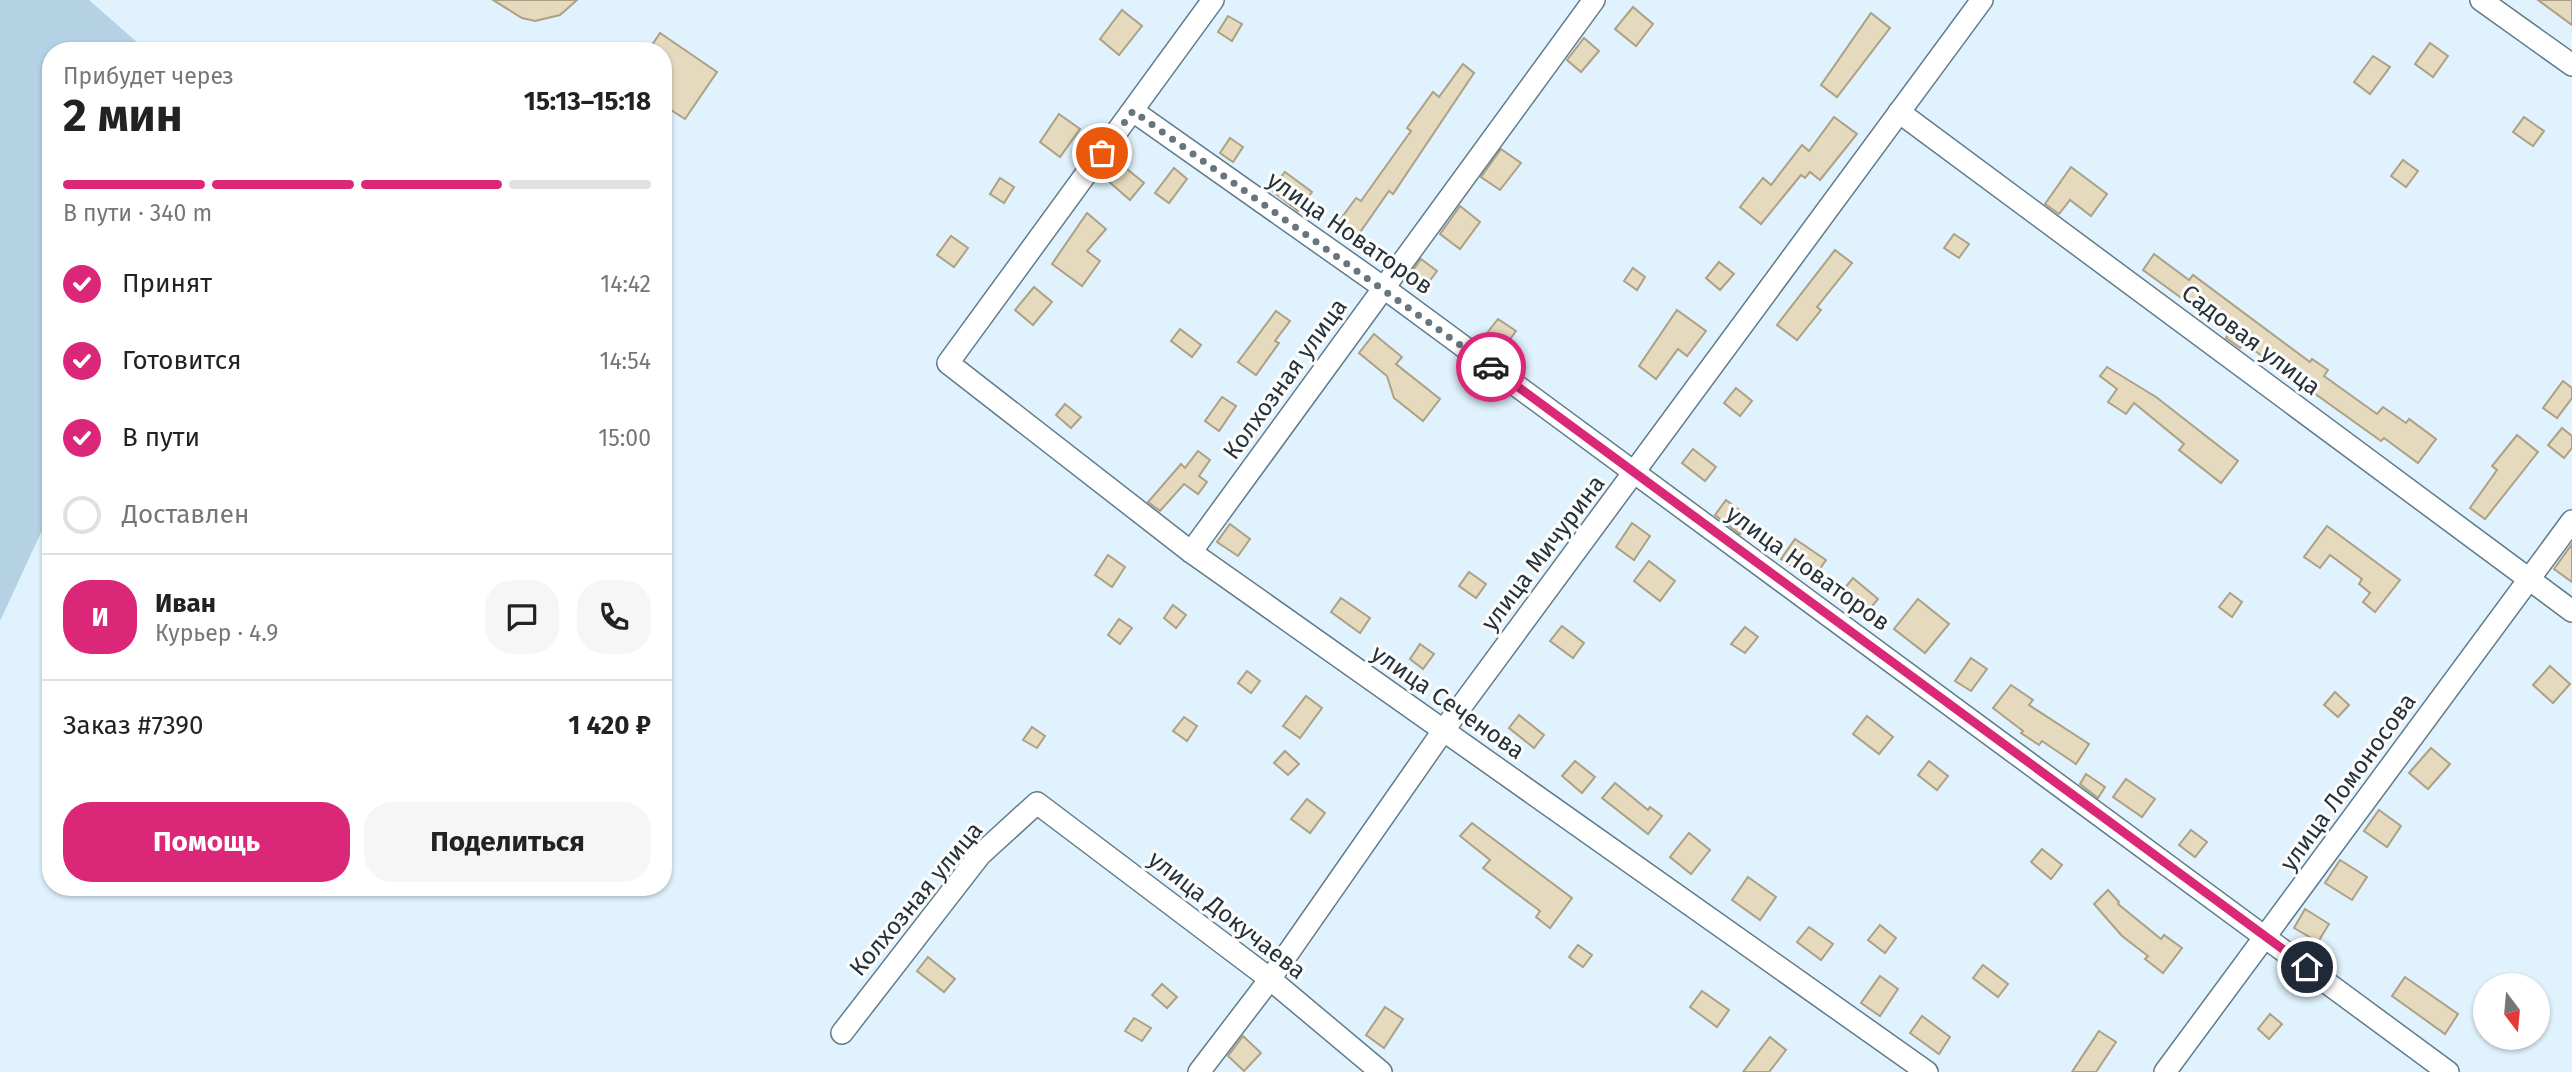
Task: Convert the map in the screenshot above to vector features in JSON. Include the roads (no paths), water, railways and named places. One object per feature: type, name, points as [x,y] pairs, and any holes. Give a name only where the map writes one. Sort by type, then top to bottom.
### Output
[{"type":"street","points":[[1133,111],[1213,0]]},
{"type":"street","name":"Колхозная улица","points":[[1191,552],[1594,0]]},
{"type":"street","name":"улица Мичурина","points":[[1199,1072],[1270,979],[1443,731],[1982,0]]},
{"type":"street","points":[[2481,0],[2572,65]]},
{"type":"street","name":"улица Новаторов","points":[[1133,111],[1384,288],[2448,1072]]},
{"type":"street","name":"улица Сеченова","points":[[1133,111],[948,363],[1191,552],[1927,1072]]},
{"type":"street","name":"Садовая улица","points":[[1899,112],[2572,611]]},
{"type":"street","name":"улица Ломоносова","points":[[2165,1072],[2572,521]]},
{"type":"street","name":"Колхозная улица","points":[[842,1033],[980,855],[1037,803]]},
{"type":"street","name":"улица Докучаева","points":[[1037,803],[1270,979],[1381,1072]]}]
